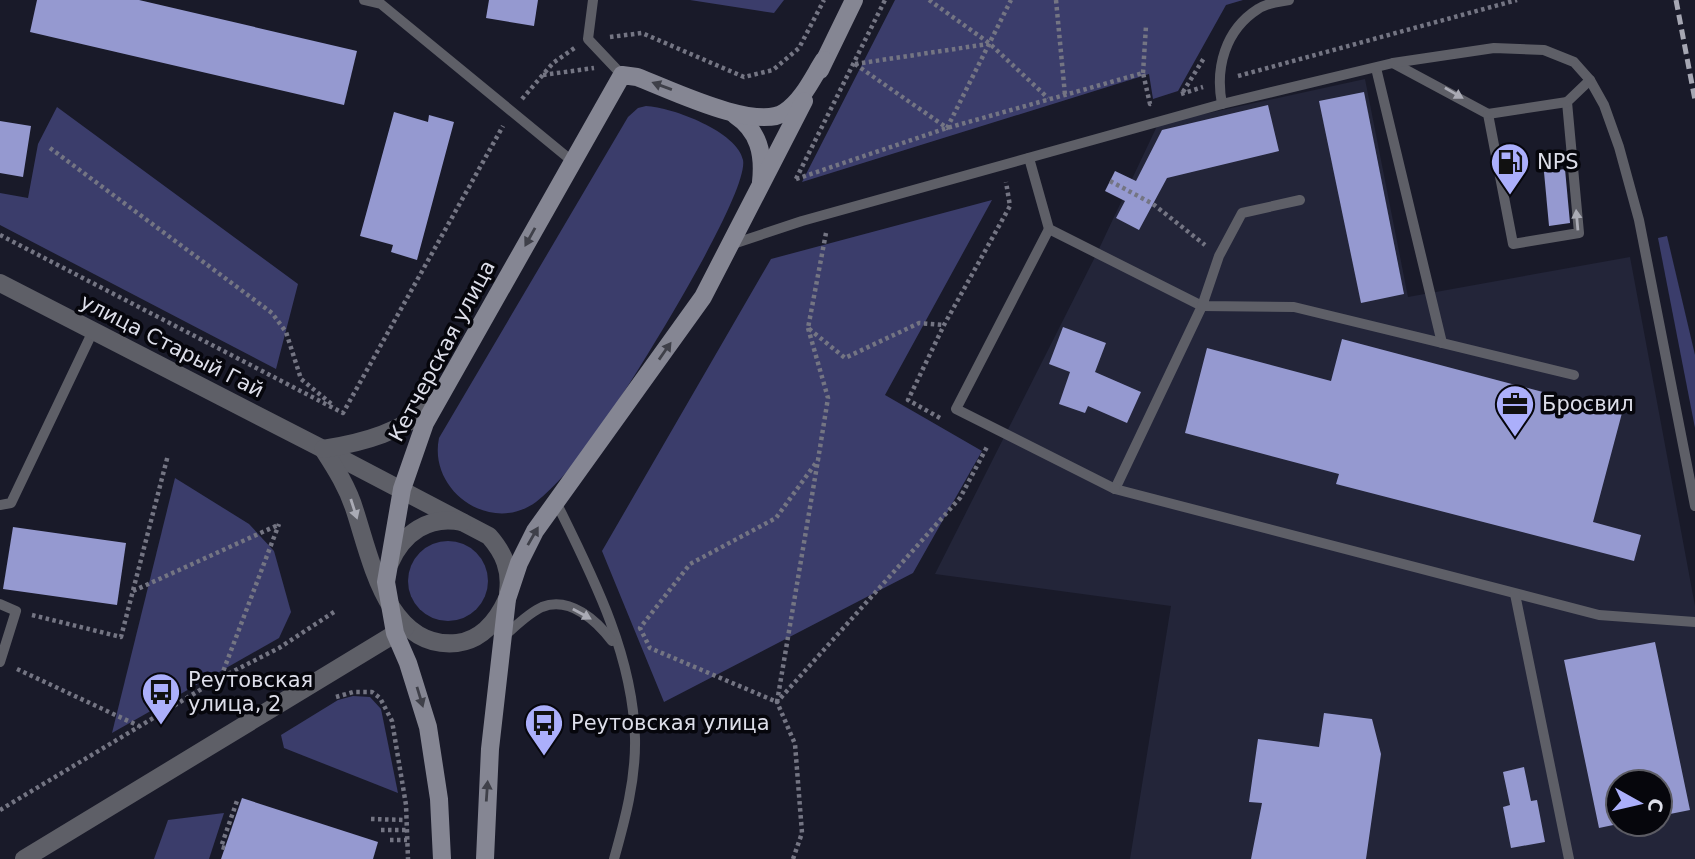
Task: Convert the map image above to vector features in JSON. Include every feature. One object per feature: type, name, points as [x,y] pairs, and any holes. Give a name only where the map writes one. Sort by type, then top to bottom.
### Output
[{"type":"main road","points":[[485,859],[490,749],[507,599],[526,547],[703,297],[733,244],[855,0]]},
{"type":"main road","points":[[618,70],[726,110],[756,117],[783,114],[803,92],[824,60]]},
{"type":"main road","name":"Кетчерская улица","points":[[442,859],[438,787],[428,727],[389,600],[386,582],[401,489],[414,449],[438,400],[572,161],[618,70]]},
{"type":"main road","points":[[726,110],[745,122],[759,142],[763,166],[757,195]]},
{"type":"street","name":"улица Старый Гай","points":[[0,283],[478,528],[498,546],[504,557],[509,581],[507,599]]},
{"type":"street","points":[[389,600],[366,550],[348,491],[323,449],[360,442],[397,430],[414,421],[438,400]]},
{"type":"street","points":[[388,566],[397,547],[406,537],[429,523],[455,521],[478,528]]},
{"type":"street","points":[[23,859],[400,630],[443,643],[459,642],[488,629],[499,616],[507,599]]},
{"type":"lane","points":[[364,0],[381,4],[572,161]]},
{"type":"lane","points":[[593,0],[588,39],[618,70]]},
{"type":"lane","points":[[1222,104],[1218,82],[1228,36],[1259,8],[1289,0]]},
{"type":"lane","points":[[733,244],[803,221],[1222,104],[1393,63],[1494,48],[1523,47],[1560,54],[1574,62],[1590,80],[1604,105],[1619,147],[1639,220],[1695,506]]},
{"type":"lane","points":[[1393,63],[1488,114],[1567,102],[1590,80]]},
{"type":"lane","points":[[1376,68],[1442,343]]},
{"type":"lane","points":[[1488,114],[1513,243],[1579,233],[1567,102]]},
{"type":"lane","points":[[1029,158],[1048,229],[956,409],[1115,489],[1599,615],[1695,622]]},
{"type":"lane","points":[[1115,489],[1202,306],[1219,256],[1242,213],[1300,200]]},
{"type":"lane","points":[[1048,229],[1202,306],[1294,307],[1574,375]]},
{"type":"lane","points":[[0,505],[11,503],[93,331]]},
{"type":"lane","points":[[556,502],[601,594],[631,695],[635,740],[630,790],[614,859]]},
{"type":"lane","points":[[1515,594],[1569,859]]},
{"type":"lane","points":[[0,604],[16,611],[0,662]]},
{"type":"lane","points":[[502,638],[541,608],[553,605],[569,607],[588,615],[616,646]]},
{"type":"path","points":[[343,413],[423,264],[513,110],[552,63],[588,39],[642,33],[744,77],[773,70],[799,48],[824,0]]},
{"type":"path","points":[[885,0],[796,179],[947,128],[1143,73]]},
{"type":"path","points":[[929,0],[989,43],[1049,99]]},
{"type":"path","points":[[947,128],[1011,0]]},
{"type":"path","points":[[1056,0],[1065,95]]},
{"type":"path","points":[[1171,97],[1517,0]]},
{"type":"path","points":[[1146,26],[1143,73],[1150,104],[1160,101]]},
{"type":"path","points":[[855,64],[989,43]]},
{"type":"path","points":[[855,64],[947,128]]},
{"type":"path","points":[[542,75],[618,70]]},
{"type":"path","points":[[50,148],[272,313],[286,332],[301,379],[343,413]]},
{"type":"path","points":[[1110,181],[1153,204],[1219,256]]},
{"type":"path","points":[[942,419],[908,400],[944,325],[1010,206],[1006,183]]},
{"type":"path","points":[[793,859],[802,832],[795,744],[777,702],[828,398],[808,328],[826,233]]},
{"type":"path","points":[[0,235],[343,413]]},
{"type":"path","points":[[808,328],[845,358],[919,323],[944,325]]},
{"type":"path","points":[[977,438],[996,448]]},
{"type":"path","points":[[777,702],[960,498],[988,444]]},
{"type":"path","points":[[16,611],[121,637],[168,456]]},
{"type":"path","points":[[777,702],[650,648],[640,628],[690,564],[776,518],[818,460]]},
{"type":"path","points":[[134,592],[279,524],[220,678]]},
{"type":"path","points":[[0,810],[220,678],[279,648],[334,612]]},
{"type":"path","points":[[0,662],[140,726]]},
{"type":"path","points":[[329,701],[363,691],[380,698],[392,721],[408,859]]},
{"type":"path","points":[[225,848],[221,847],[238,798]]},
{"type":"path","points":[[371,818],[405,820]]},
{"type":"path","points":[[381,830],[406,830]]},
{"type":"path","points":[[390,840],[407,839]]},
{"type":"shaded area","points":[[690,0],[784,0],[774,13]]},
{"type":"shaded area","points":[[895,0],[1243,0],[1226,5],[1178,91],[1153,99],[1149,74],[802,182]]},
{"type":"shaded area","points":[[1365,79],[1408,297],[1630,257],[1695,606],[1695,859],[1130,859],[1171,606],[935,574],[1097,253],[1158,124]]},
{"type":"shaded area","points":[[646,106],[687,116],[729,140],[743,160],[740,181],[726,214],[680,301],[627,388],[584,451],[536,502],[518,511],[500,513],[483,510],[466,502],[453,490],[443,475],[438,457],[439,438],[628,117],[638,108]]},
{"type":"shaded area","points":[[57,107],[298,284],[276,369],[0,225],[0,193],[28,198],[38,144]]},
{"type":"shaded area","points":[[992,200],[885,395],[982,451],[913,573],[664,702],[602,551],[771,259]]},
{"type":"shaded area","points":[[1667,236],[1695,355],[1695,428],[1658,238]]},
{"type":"shaded area","points":[[175,478],[249,524],[274,551],[291,612],[279,638],[112,733]]},
{"type":"shaded area","points":[[448,541],[463,544],[476,553],[485,566],[488,581],[485,596],[476,609],[463,618],[448,621],[433,618],[420,609],[411,596],[408,581],[411,566],[420,553],[433,544]]},
{"type":"shaded area","points":[[353,696],[370,697],[381,709],[398,793],[284,748],[281,735],[338,700]]},
{"type":"shaded area","points":[[224,813],[209,859],[154,859],[168,820]]},
{"type":"building","points":[[37,0],[139,0],[357,51],[344,105],[30,32]]},
{"type":"building","points":[[489,0],[538,0],[534,26],[486,18]]},
{"type":"building","points":[[1364,92],[1404,294],[1361,303],[1319,101]]},
{"type":"building","points":[[1268,105],[1279,151],[1167,178],[1139,230],[1116,218],[1125,201],[1105,191],[1115,171],[1136,181],[1162,130]]},
{"type":"building","points":[[394,112],[428,122],[429,115],[454,122],[417,260],[391,252],[393,245],[360,236]]},
{"type":"building","points":[[0,121],[31,126],[23,177],[0,173]]},
{"type":"building","points":[[1565,169],[1570,223],[1549,226],[1544,172]]},
{"type":"building","points":[[1063,327],[1106,343],[1095,372],[1141,392],[1127,423],[1088,406],[1085,413],[1059,404],[1070,372],[1049,364]]},
{"type":"building","points":[[1342,339],[1622,413],[1593,522],[1641,535],[1634,561],[1336,484],[1339,474],[1185,433],[1207,348],[1331,381]]},
{"type":"building","points":[[13,527],[126,543],[117,605],[3,589]]},
{"type":"building","points":[[1655,642],[1690,810],[1674,813],[1674,768],[1604,768],[1604,827],[1599,828],[1564,660]]},
{"type":"building","points":[[1324,713],[1372,719],[1381,754],[1366,859],[1251,859],[1262,803],[1249,802],[1258,739],[1319,747]]},
{"type":"building","points":[[1524,767],[1531,801],[1537,800],[1545,842],[1511,848],[1503,807],[1510,805],[1503,772]]},
{"type":"building","points":[[242,798],[378,842],[373,859],[221,859]]},
{"type":"railway","points":[[1676,0],[1695,100]]},
{"type":"place","name":"NPS","points":[[1510,196]]},
{"type":"place","name":"Бросвил","points":[[1515,438]]},
{"type":"place","name":"Реутовская улица, 2","points":[[161,726]]},
{"type":"place","name":"Реутовская улица","points":[[544,757]]}]
